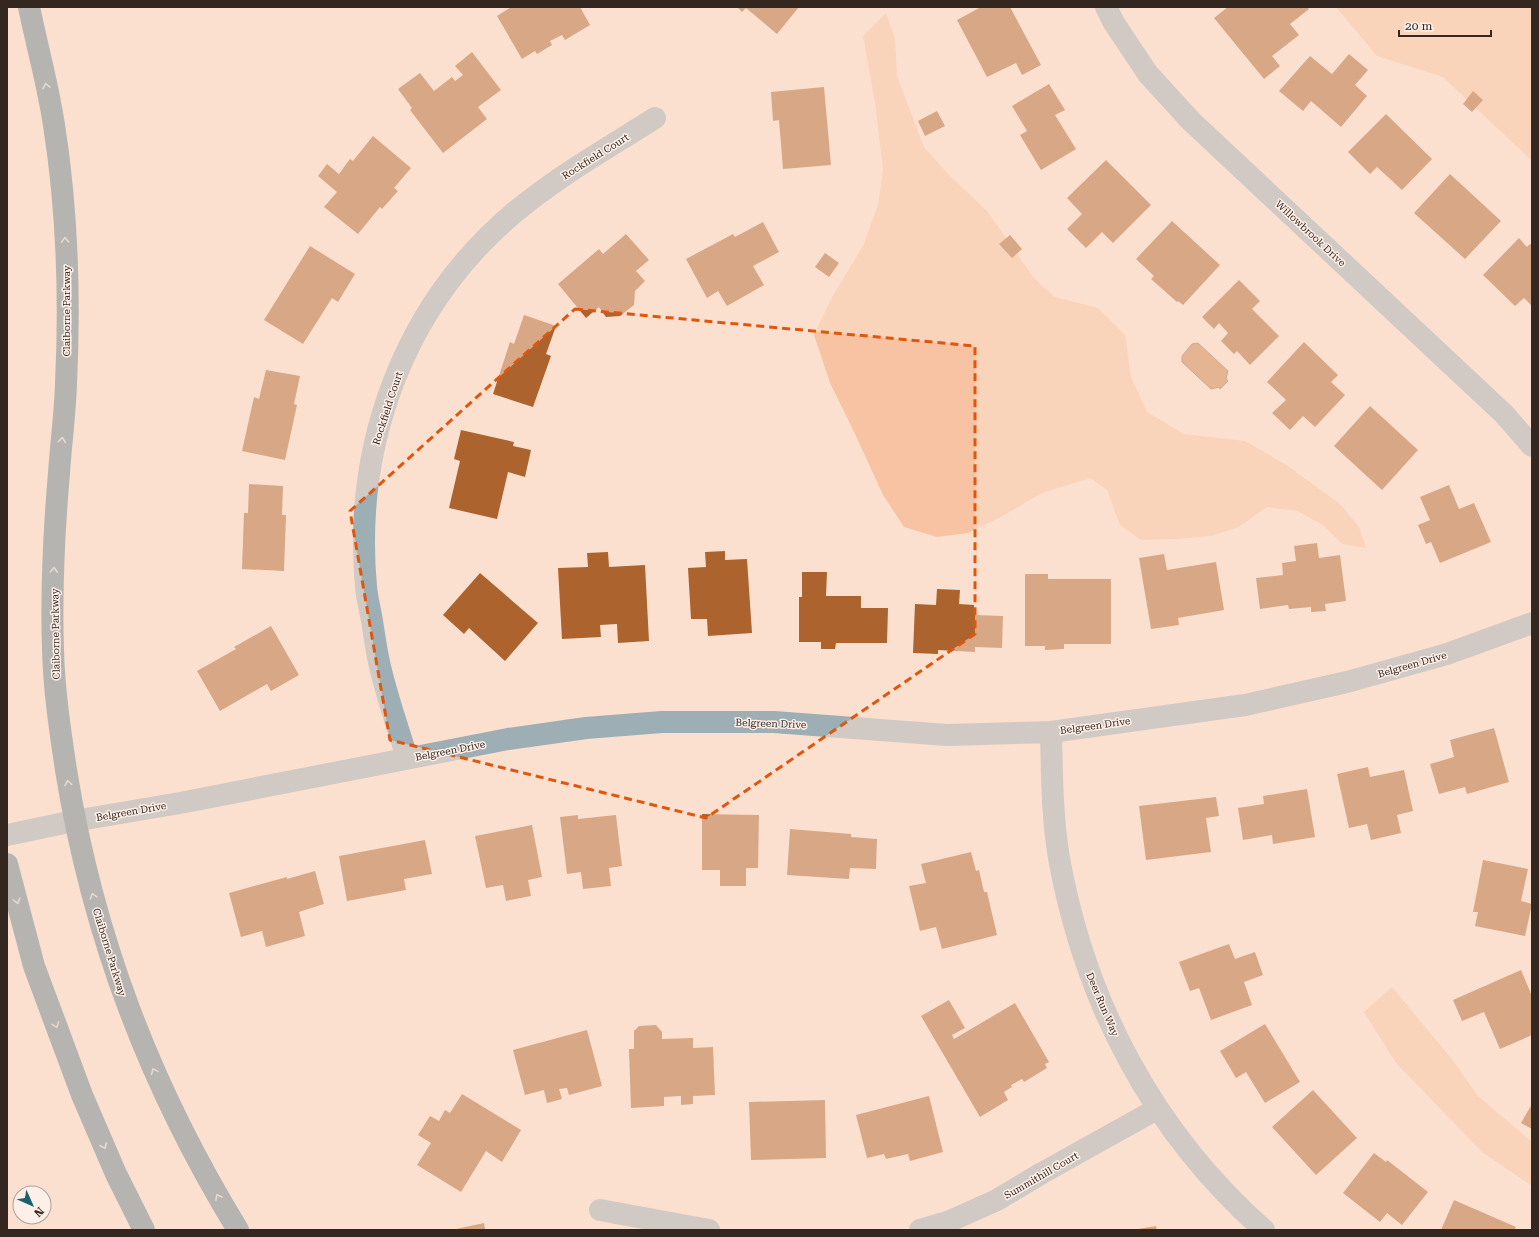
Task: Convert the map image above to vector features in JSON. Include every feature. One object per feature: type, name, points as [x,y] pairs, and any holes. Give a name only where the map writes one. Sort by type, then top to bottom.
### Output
[{"type":"main road","name":"Claiborne Parkway","points":[[29,7],[54,124],[63,204],[67,294],[66,385],[58,476],[53,652],[60,726],[74,821],[106,942],[128,1008],[148,1058],[179,1125],[238,1230]]},
{"type":"main road","points":[[7,864],[34,966],[79,1088],[116,1174],[144,1230]]},
{"type":"street","name":"Willowbrook Drive","points":[[1106,7],[1114,23],[1148,74],[1191,121],[1504,414],[1532,446]]},
{"type":"street","name":"Rockfield Court","points":[[407,758],[380,664],[366,588],[363,536],[367,484],[372,454],[377,432],[393,382],[415,334],[443,289],[476,249],[514,212],[556,181],[655,118]]},
{"type":"street","name":"Belgreen Drive","points":[[7,835],[531,735],[586,728],[662,722],[774,722],[947,735],[1051,732],[1245,705],[1347,682],[1448,654],[1532,623]]},
{"type":"street","name":"Deer Run Way","points":[[1051,732],[1053,806],[1059,857],[1069,908],[1084,959],[1103,1008],[1125,1055],[1157,1109],[1194,1157],[1241,1209],[1264,1230]]},
{"type":"street","name":"Summithill Court","points":[[920,1230],[950,1221],[997,1200],[1042,1173],[1157,1109]]},
{"type":"street","points":[[600,1210],[709,1230]]},
{"type":"highlighted area","points":[[575,309],[975,346],[975,634],[706,818],[390,740],[350,511]]},
{"type":"shaded area","points":[[1336,7],[1532,7],[1532,161],[1443,77],[1377,56]]},
{"type":"shaded area","points":[[886,13],[895,39],[897,76],[924,147],[950,176],[987,211],[1034,278],[1055,297],[1098,308],[1125,335],[1131,377],[1147,412],[1184,434],[1245,441],[1285,464],[1340,504],[1359,527],[1366,548],[1342,544],[1323,525],[1297,511],[1267,507],[1239,527],[1211,536],[1141,540],[1120,525],[1107,490],[1090,478],[1042,493],[1001,517],[968,533],[937,537],[904,527],[883,495],[830,383],[814,335],[831,299],[863,246],[878,205],[883,170],[875,102],[863,36]]},
{"type":"shaded area","points":[[1198,343],[1228,371],[1226,379],[1228,381],[1220,389],[1219,387],[1211,389],[1182,362],[1182,356],[1192,344]]},
{"type":"shaded area","points":[[1392,987],[1451,1058],[1478,1096],[1532,1142],[1532,1186],[1482,1152],[1396,1063],[1364,1012]]},
{"type":"building","points":[[511,7],[580,7],[590,25],[565,40],[562,35],[550,41],[552,45],[537,54],[535,51],[522,59],[497,16]]},
{"type":"building","points":[[737,7],[799,7],[777,34],[746,8],[742,12]]},
{"type":"building","points":[[981,7],[1010,7],[1041,65],[1022,75],[1016,63],[987,77],[957,20]]},
{"type":"building","points":[[1228,7],[1307,7],[1309,9],[1290,24],[1299,35],[1272,56],[1280,66],[1264,79],[1214,18]]},
{"type":"building","points":[[472,52],[501,90],[478,107],[487,119],[443,153],[410,110],[412,108],[398,89],[420,73],[434,91],[452,77],[455,81],[463,75],[455,66]]},
{"type":"building","points":[[1349,54],[1368,70],[1355,85],[1367,96],[1341,127],[1311,101],[1303,111],[1279,91],[1310,56],[1332,74]]},
{"type":"building","points":[[1049,84],[1065,110],[1055,115],[1076,149],[1041,170],[1020,135],[1027,131],[1012,106]]},
{"type":"building","points":[[824,87],[831,165],[783,169],[779,120],[773,121],[771,92]]},
{"type":"building","points":[[1473,91],[1483,100],[1472,112],[1463,104]]},
{"type":"building","points":[[937,111],[945,126],[925,136],[918,121]]},
{"type":"building","points":[[1386,114],[1432,159],[1402,190],[1377,167],[1370,174],[1348,152]]},
{"type":"building","points":[[373,136],[411,168],[394,188],[398,191],[382,209],[380,207],[358,234],[324,207],[337,192],[318,176],[327,164],[339,174],[350,159],[353,161]]},
{"type":"building","points":[[1106,160],[1151,205],[1113,243],[1102,232],[1086,248],[1067,229],[1082,214],[1067,198]]},
{"type":"building","points":[[1450,174],[1501,221],[1465,259],[1414,213]]},
{"type":"building","points":[[1172,221],[1220,265],[1183,305],[1178,301],[1177,302],[1151,279],[1154,276],[1136,259]]},
{"type":"building","points":[[763,222],[779,252],[753,266],[764,285],[727,306],[718,291],[707,298],[686,259],[733,234],[735,237]]},
{"type":"building","points":[[626,234],[649,260],[636,271],[645,281],[635,291],[634,305],[620,316],[606,317],[599,307],[586,318],[558,284],[599,249],[603,254]]},
{"type":"building","points":[[1010,235],[1022,249],[1012,258],[999,244]]},
{"type":"building","points":[[1519,238],[1527,247],[1530,244],[1532,246],[1532,306],[1524,298],[1515,306],[1483,275]]},
{"type":"building","points":[[310,246],[355,274],[338,302],[332,298],[303,344],[264,320]]},
{"type":"building","points":[[825,253],[839,263],[829,277],[815,267]]},
{"type":"building","points":[[1239,280],[1260,301],[1252,309],[1279,336],[1250,365],[1237,351],[1234,354],[1221,341],[1228,333],[1219,323],[1214,329],[1202,317]]},
{"type":"building","points":[[524,315],[556,326],[546,354],[551,356],[533,407],[493,394],[510,342],[514,344]]},
{"type":"building","points":[[1304,342],[1338,375],[1331,382],[1345,395],[1315,427],[1303,416],[1290,430],[1272,413],[1286,400],[1267,382]]},
{"type":"building","points":[[266,370],[300,376],[294,404],[297,405],[285,460],[242,451],[254,397],[259,399]]},
{"type":"building","points":[[1370,406],[1418,450],[1382,490],[1334,446]]},
{"type":"building","points":[[461,430],[514,442],[513,446],[531,450],[525,477],[508,472],[497,519],[449,508],[460,461],[454,459]]},
{"type":"building","points":[[249,484],[283,486],[282,515],[286,515],[284,571],[242,569],[244,513],[248,513]]},
{"type":"building","points":[[1449,485],[1459,509],[1474,503],[1491,542],[1440,563],[1431,542],[1426,544],[1418,525],[1430,520],[1420,497]]},
{"type":"building","points":[[1317,543],[1319,558],[1340,555],[1346,601],[1325,604],[1326,611],[1311,612],[1311,607],[1289,609],[1288,605],[1260,609],[1256,578],[1283,575],[1282,563],[1296,561],[1294,546]]},
{"type":"building","points":[[725,551],[725,560],[747,559],[752,633],[708,636],[707,619],[691,619],[688,568],[706,567],[705,552]]},
{"type":"building","points":[[608,552],[609,567],[645,565],[649,641],[618,643],[617,624],[600,625],[601,637],[562,639],[558,568],[588,567],[587,553]]},
{"type":"building","points":[[1164,554],[1167,570],[1216,562],[1224,610],[1178,618],[1179,625],[1151,629],[1139,558]]},
{"type":"building","points":[[802,572],[827,572],[826,596],[861,596],[861,608],[888,608],[887,643],[836,643],[835,649],[821,649],[821,642],[799,642],[799,597],[802,597]]},
{"type":"building","points":[[480,573],[538,623],[505,661],[469,628],[464,634],[443,615]]},
{"type":"building","points":[[1025,574],[1048,574],[1048,579],[1111,579],[1111,644],[1064,644],[1064,649],[1045,650],[1045,646],[1025,646]]},
{"type":"building","points":[[937,589],[960,590],[959,604],[974,605],[974,615],[1003,616],[1002,648],[975,647],[975,652],[938,650],[938,654],[913,653],[915,604],[936,605]]},
{"type":"building","points":[[271,626],[299,675],[271,691],[267,684],[220,711],[197,671],[236,649],[234,647]]},
{"type":"building","points":[[1494,728],[1509,782],[1467,794],[1465,787],[1439,794],[1430,764],[1454,757],[1450,740]]},
{"type":"building","points":[[1368,767],[1370,777],[1404,770],[1413,811],[1397,815],[1401,833],[1371,840],[1367,824],[1349,828],[1337,774]]},
{"type":"building","points":[[1307,789],[1315,837],[1273,844],[1272,835],[1243,840],[1238,808],[1264,804],[1263,796]]},
{"type":"building","points":[[1216,797],[1219,816],[1206,818],[1211,852],[1146,860],[1139,806]]},
{"type":"building","points":[[702,814],[759,815],[758,868],[746,868],[746,886],[720,886],[720,870],[702,870]]},
{"type":"building","points":[[578,815],[578,819],[616,815],[622,866],[609,868],[611,886],[583,889],[581,872],[567,874],[560,817]]},
{"type":"building","points":[[532,825],[542,877],[528,880],[531,896],[506,901],[503,885],[486,888],[475,836]]},
{"type":"building","points":[[790,829],[851,834],[851,837],[877,839],[876,869],[850,868],[849,879],[787,875]]},
{"type":"building","points":[[425,840],[432,874],[404,879],[406,890],[347,901],[339,856]]},
{"type":"building","points":[[971,852],[976,871],[979,870],[984,892],[987,892],[997,935],[942,949],[936,927],[920,931],[909,886],[926,883],[921,864]]},
{"type":"building","points":[[1483,860],[1528,869],[1521,901],[1532,904],[1525,936],[1475,926],[1478,912],[1473,912]]},
{"type":"building","points":[[315,871],[324,904],[299,912],[305,936],[266,947],[262,931],[241,937],[229,893]]},
{"type":"building","points":[[1229,944],[1235,959],[1255,952],[1263,975],[1244,982],[1252,1005],[1211,1020],[1199,988],[1190,991],[1179,962]]},
{"type":"building","points":[[1521,970],[1532,996],[1532,1035],[1500,1049],[1484,1012],[1462,1021],[1453,1000]]},
{"type":"building","points":[[949,1000],[965,1028],[952,1035],[954,1039],[1015,1003],[1049,1062],[1045,1064],[1047,1068],[1024,1082],[1022,1079],[1011,1085],[1012,1087],[1004,1092],[1008,1100],[980,1117],[921,1016]]},
{"type":"building","points":[[1265,1024],[1300,1082],[1265,1103],[1246,1072],[1236,1078],[1220,1051]]},
{"type":"building","points":[[656,1025],[662,1032],[662,1039],[693,1038],[693,1048],[713,1047],[715,1095],[693,1096],[693,1104],[681,1105],[681,1096],[664,1097],[664,1106],[631,1108],[629,1049],[634,1049],[634,1031],[639,1026]]},
{"type":"building","points":[[587,1030],[602,1086],[569,1095],[567,1088],[559,1089],[562,1099],[547,1103],[544,1090],[525,1095],[513,1050]]},
{"type":"building","points":[[1313,1090],[1357,1138],[1316,1175],[1272,1127]]},
{"type":"building","points":[[462,1094],[521,1130],[502,1162],[486,1151],[461,1192],[417,1165],[431,1143],[418,1135],[430,1116],[439,1121],[445,1110],[450,1113]]},
{"type":"building","points":[[929,1096],[943,1152],[910,1161],[908,1154],[886,1159],[884,1154],[867,1158],[856,1115]]},
{"type":"building","points":[[825,1100],[826,1158],[751,1160],[749,1102]]},
{"type":"building","points":[[1532,1104],[1532,1129],[1521,1123]]},
{"type":"building","points":[[1374,1153],[1386,1162],[1387,1160],[1428,1192],[1402,1225],[1387,1213],[1380,1222],[1343,1193]]},
{"type":"building","points":[[1454,1200],[1516,1227],[1514,1230],[1441,1230]]},
{"type":"building","points":[[484,1223],[485,1230],[456,1230],[456,1229]]},
{"type":"building","points":[[1156,1226],[1157,1230],[1138,1229]]}]
